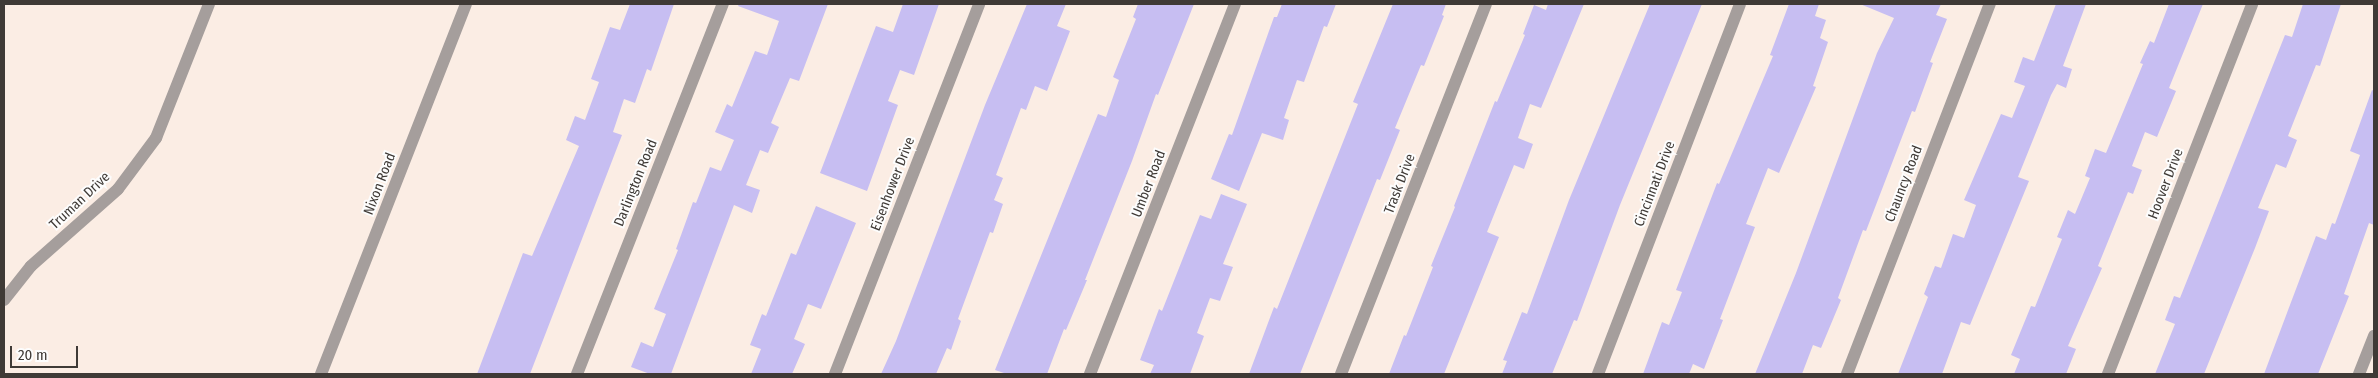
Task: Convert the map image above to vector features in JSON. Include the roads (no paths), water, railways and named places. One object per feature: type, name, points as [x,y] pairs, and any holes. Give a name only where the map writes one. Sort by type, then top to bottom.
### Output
[{"type":"street","name":"Truman Drive","points":[[4,300],[30,266],[118,189],[156,138],[210,4]]},
{"type":"street","name":"Nixon Road","points":[[321,374],[466,4]]},
{"type":"street","name":"Darlington Road","points":[[577,374],[723,4]]},
{"type":"street","name":"Eisenhower Drive","points":[[835,374],[979,4]]},
{"type":"street","name":"Umber Road","points":[[1090,374],[1235,4]]},
{"type":"street","name":"Trask Drive","points":[[1341,374],[1486,4]]},
{"type":"street","name":"Cincinnati Drive","points":[[1598,374],[1740,4]]},
{"type":"street","name":"Chauncy Road","points":[[1847,374],[1990,4]]},
{"type":"street","name":"Hoover Drive","points":[[2108,374],[2252,4]]},
{"type":"street","points":[[2359,374],[2374,336]]}]
